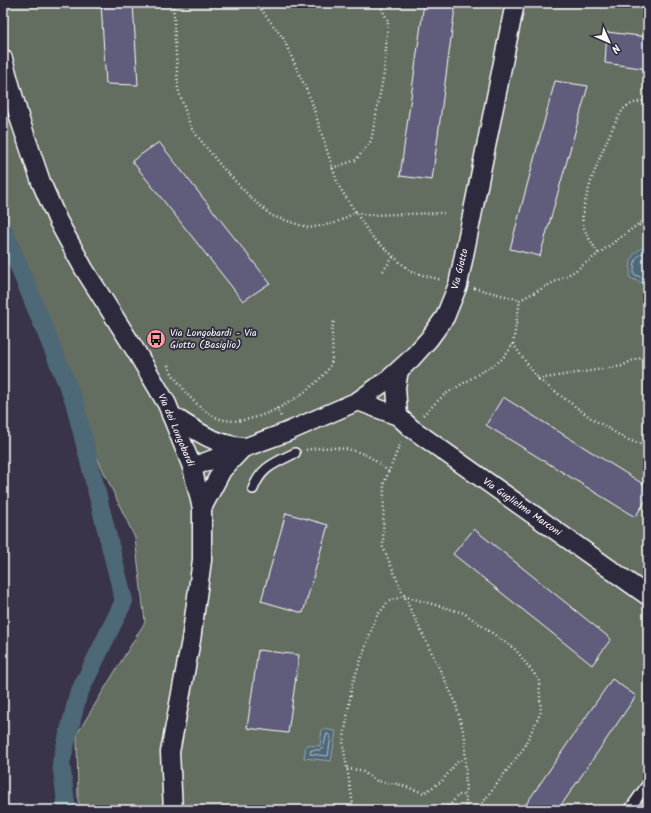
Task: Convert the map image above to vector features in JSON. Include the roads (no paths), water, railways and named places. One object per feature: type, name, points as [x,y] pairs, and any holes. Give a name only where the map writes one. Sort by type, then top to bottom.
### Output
[{"type":"street","name":"Via Giotto","points":[[192,466],[294,429],[358,401],[399,370],[429,339],[445,317],[458,284],[515,3]]},
{"type":"street","name":"Via dei Longobardi","points":[[3,59],[20,120],[36,168],[58,221],[84,269],[138,353],[167,404],[192,466],[202,508],[202,560],[191,640],[170,752],[173,810]]},
{"type":"street","points":[[398,416],[396,387],[399,370]]},
{"type":"street","name":"Via Guglielmo Marconi","points":[[358,401],[398,416],[411,428],[648,596]]},
{"type":"street","name":"Via Giotto","points":[[171,415],[210,439],[224,444],[243,447]]},
{"type":"street","name":"Via Giotto","points":[[202,508],[222,470],[243,447]]},
{"type":"lane","points":[[253,489],[257,478],[268,466],[295,453]]},
{"type":"lane","points":[[629,810],[648,783]]},
{"type":"water","points":[[648,245],[648,285],[630,278],[630,266],[634,254]]},
{"type":"water","points":[[322,729],[336,731],[331,761],[304,758],[306,745],[320,746]]},
{"type":"waterway","points":[[3,228],[74,401],[124,601],[78,695],[61,763],[67,810]]},
{"type":"place","name":"Via Longobardi - Via Giotto (Basiglio)","points":[[156,339]]}]
